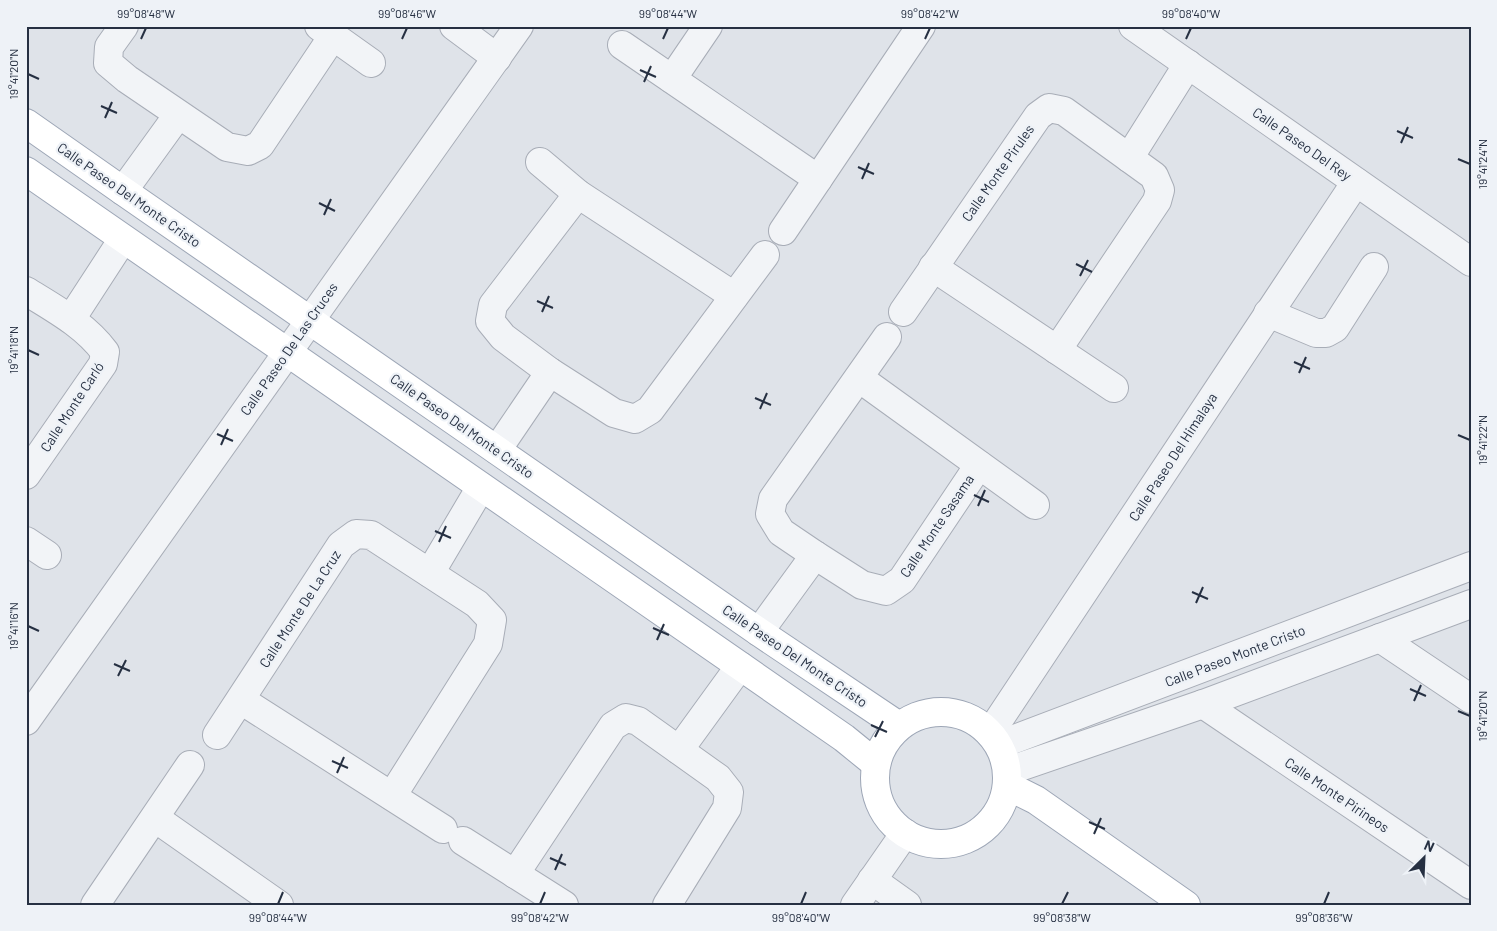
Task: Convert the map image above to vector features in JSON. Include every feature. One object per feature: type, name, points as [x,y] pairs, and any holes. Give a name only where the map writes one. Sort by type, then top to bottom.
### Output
[{"type":"main road","name":"Calle Paseo Del Monte Cristo","points":[[26,123],[759,632],[899,726]]},
{"type":"main road","points":[[26,171],[844,738],[876,764]]},
{"type":"main road","points":[[936,712],[956,713],[975,720],[995,739],[1005,758],[1008,778],[1002,806],[990,824],[973,837],[952,844],[931,844],[910,837],[892,824],[880,806],[874,786],[876,764],[880,749],[888,736],[899,726],[916,716],[936,712]]},
{"type":"main road","points":[[1008,778],[1036,800],[1186,905]]},
{"type":"street","points":[[124,26],[108,47],[108,63],[126,79],[227,147],[248,151],[260,145],[326,31],[371,63]]},
{"type":"street","points":[[454,26],[497,58]]},
{"type":"street","name":"Calle Paseo De Las Cruces","points":[[26,721],[519,26]]},
{"type":"street","points":[[672,79],[708,26]]},
{"type":"street","points":[[783,231],[921,26]]},
{"type":"street","name":"Calle Paseo Del Rey","points":[[1133,26],[1471,262]]},
{"type":"street","points":[[622,45],[818,179]]},
{"type":"street","points":[[1129,158],[1188,64]]},
{"type":"street","name":"Calle Monte Pirules","points":[[903,312],[1038,116],[1050,108],[1064,111],[1154,176],[1160,190],[1157,202],[1057,350]]},
{"type":"street","points":[[123,192],[178,115]]},
{"type":"street","points":[[540,162],[578,194],[734,296]]},
{"type":"street","name":"Calle Paseo Del Himalaya","points":[[995,739],[1268,314],[1356,182]]},
{"type":"street","points":[[578,194],[493,305],[490,321],[503,337],[550,372],[614,413],[635,419],[650,410],[765,255]]},
{"type":"street","points":[[26,291],[71,319],[123,239]]},
{"type":"street","points":[[933,267],[1114,388]]},
{"type":"street","points":[[1268,314],[1316,333],[1326,333],[1335,328],[1374,267]]},
{"type":"street","name":"Calle Monte Carló","points":[[26,475],[103,364],[105,352],[97,342],[71,319]]},
{"type":"street","points":[[759,632],[815,555],[781,532],[770,514],[773,500],[887,337]]},
{"type":"street","points":[[497,450],[550,372]]},
{"type":"street","points":[[859,378],[1035,505]]},
{"type":"street","name":"Calle Monte Sasama","points":[[815,555],[862,585],[886,591],[902,580],[979,465]]},
{"type":"street","points":[[430,573],[481,487]]},
{"type":"street","name":"Calle Monte De La Cruz","points":[[217,735],[341,545],[356,534],[371,535],[478,604],[492,620],[488,644],[392,796]]},
{"type":"street","name":"Calle Paseo Monte Cristo","points":[[995,739],[1471,566]]},
{"type":"street","points":[[1008,778],[1471,604]]},
{"type":"street","points":[[1380,638],[1471,699]]},
{"type":"street","points":[[679,750],[740,666]]},
{"type":"street","points":[[241,700],[564,905]]},
{"type":"street","name":"Calle Monte Pirineos","points":[[1203,704],[1471,885]]},
{"type":"street","points":[[515,874],[613,726],[626,718],[638,721],[718,778],[729,792],[727,808],[667,905]]},
{"type":"street","points":[[95,905],[156,818],[190,765]]},
{"type":"street","points":[[156,818],[278,905]]},
{"type":"street","points":[[855,905],[905,833]]},
{"type":"street","points":[[872,880],[907,905]]}]
